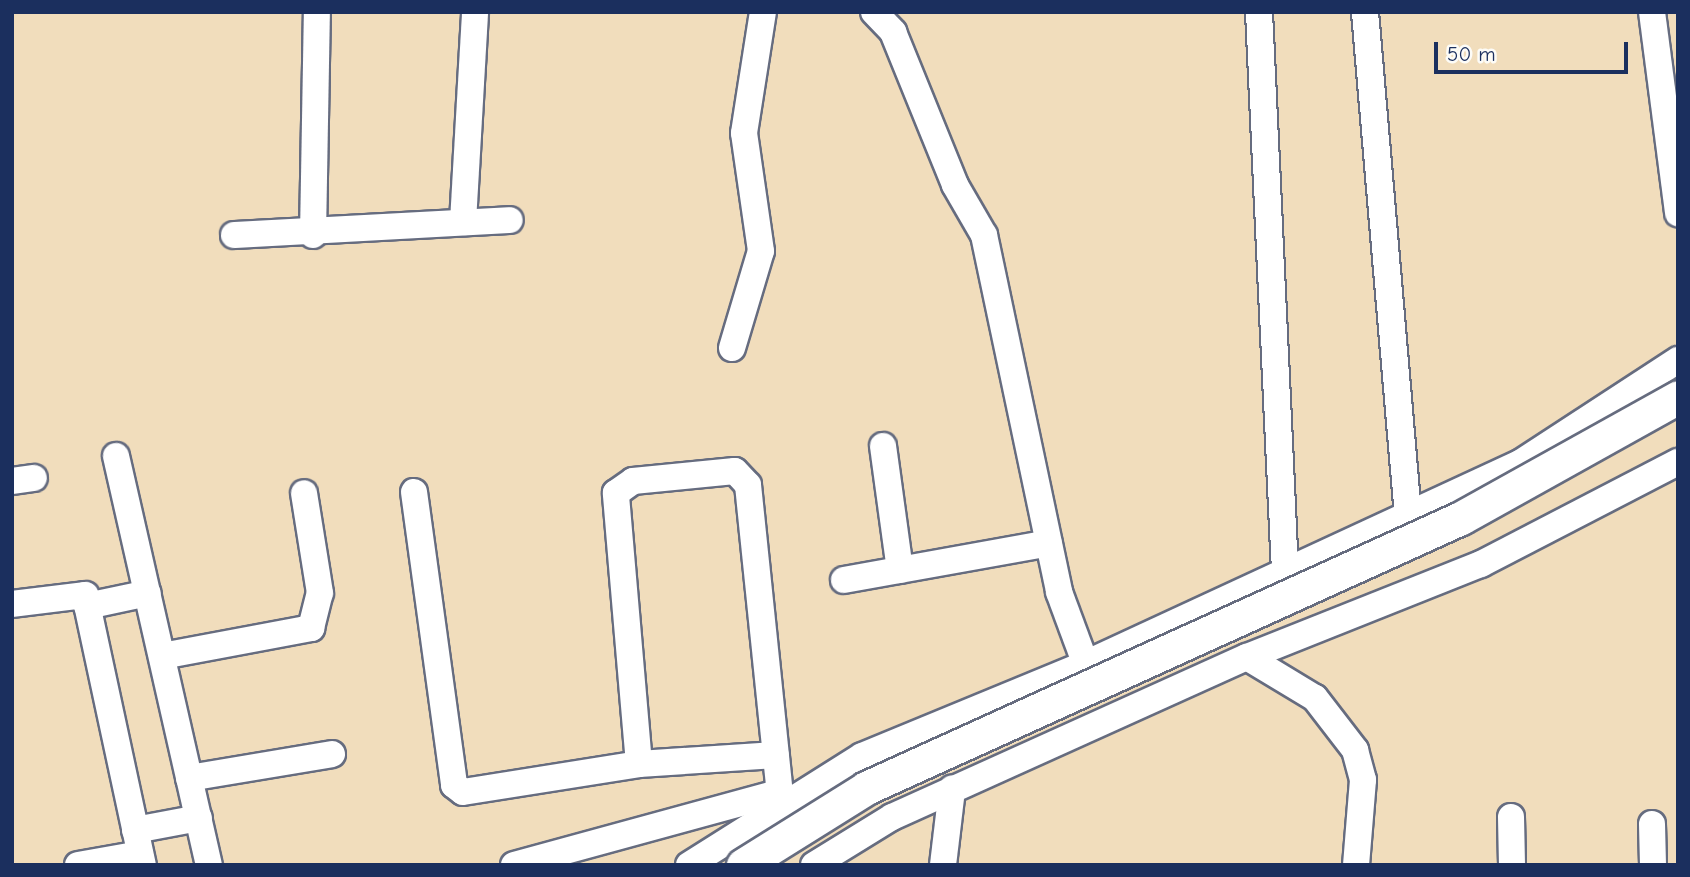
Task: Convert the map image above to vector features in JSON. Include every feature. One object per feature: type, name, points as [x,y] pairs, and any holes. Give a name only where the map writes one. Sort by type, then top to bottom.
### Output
[{"type":"street","points":[[313,235],[317,12]]},
{"type":"street","points":[[463,222],[475,12]]},
{"type":"street","points":[[732,348],[761,251],[744,133],[763,12]]},
{"type":"street","points":[[874,12],[893,32],[955,185],[984,235],[1049,543],[1085,664],[1107,718]]},
{"type":"street","points":[[1259,12],[1285,572]]},
{"type":"street","points":[[1366,12],[1408,516]]},
{"type":"street","points":[[1652,12],[1678,213]]},
{"type":"street","points":[[234,235],[313,235],[510,220]]},
{"type":"street","points":[[689,865],[781,799],[862,756],[1085,664],[1520,463],[1678,360]]},
{"type":"street","points":[[743,865],[866,788],[1461,518],[1678,397]]},
{"type":"street","points":[[785,865],[877,808],[1471,538],[1678,423]]},
{"type":"street","points":[[883,446],[900,570]]},
{"type":"street","points":[[116,456],[209,865]]},
{"type":"street","points":[[814,865],[952,789],[1247,657],[1481,564],[1678,462]]},
{"type":"street","points":[[639,764],[615,493],[633,481],[735,471],[748,485],[781,799]]},
{"type":"street","points":[[414,492],[454,785],[476,791],[639,764],[776,755]]},
{"type":"street","points":[[162,656],[312,628],[320,593],[304,493]]},
{"type":"street","points":[[844,580],[1049,543]]},
{"type":"street","points":[[12,604],[79,592],[87,606],[139,850]]},
{"type":"street","points":[[87,606],[148,593]]},
{"type":"street","points":[[1247,657],[1315,698],[1355,750],[1363,780],[1356,865]]},
{"type":"street","points":[[189,778],[332,754]]},
{"type":"street","points":[[943,865],[952,789]]},
{"type":"street","points":[[514,865],[781,799]]},
{"type":"street","points":[[1511,817],[1512,865]]},
{"type":"street","points":[[78,865],[139,850],[199,818]]},
{"type":"street","points":[[1652,824],[1653,865]]}]
